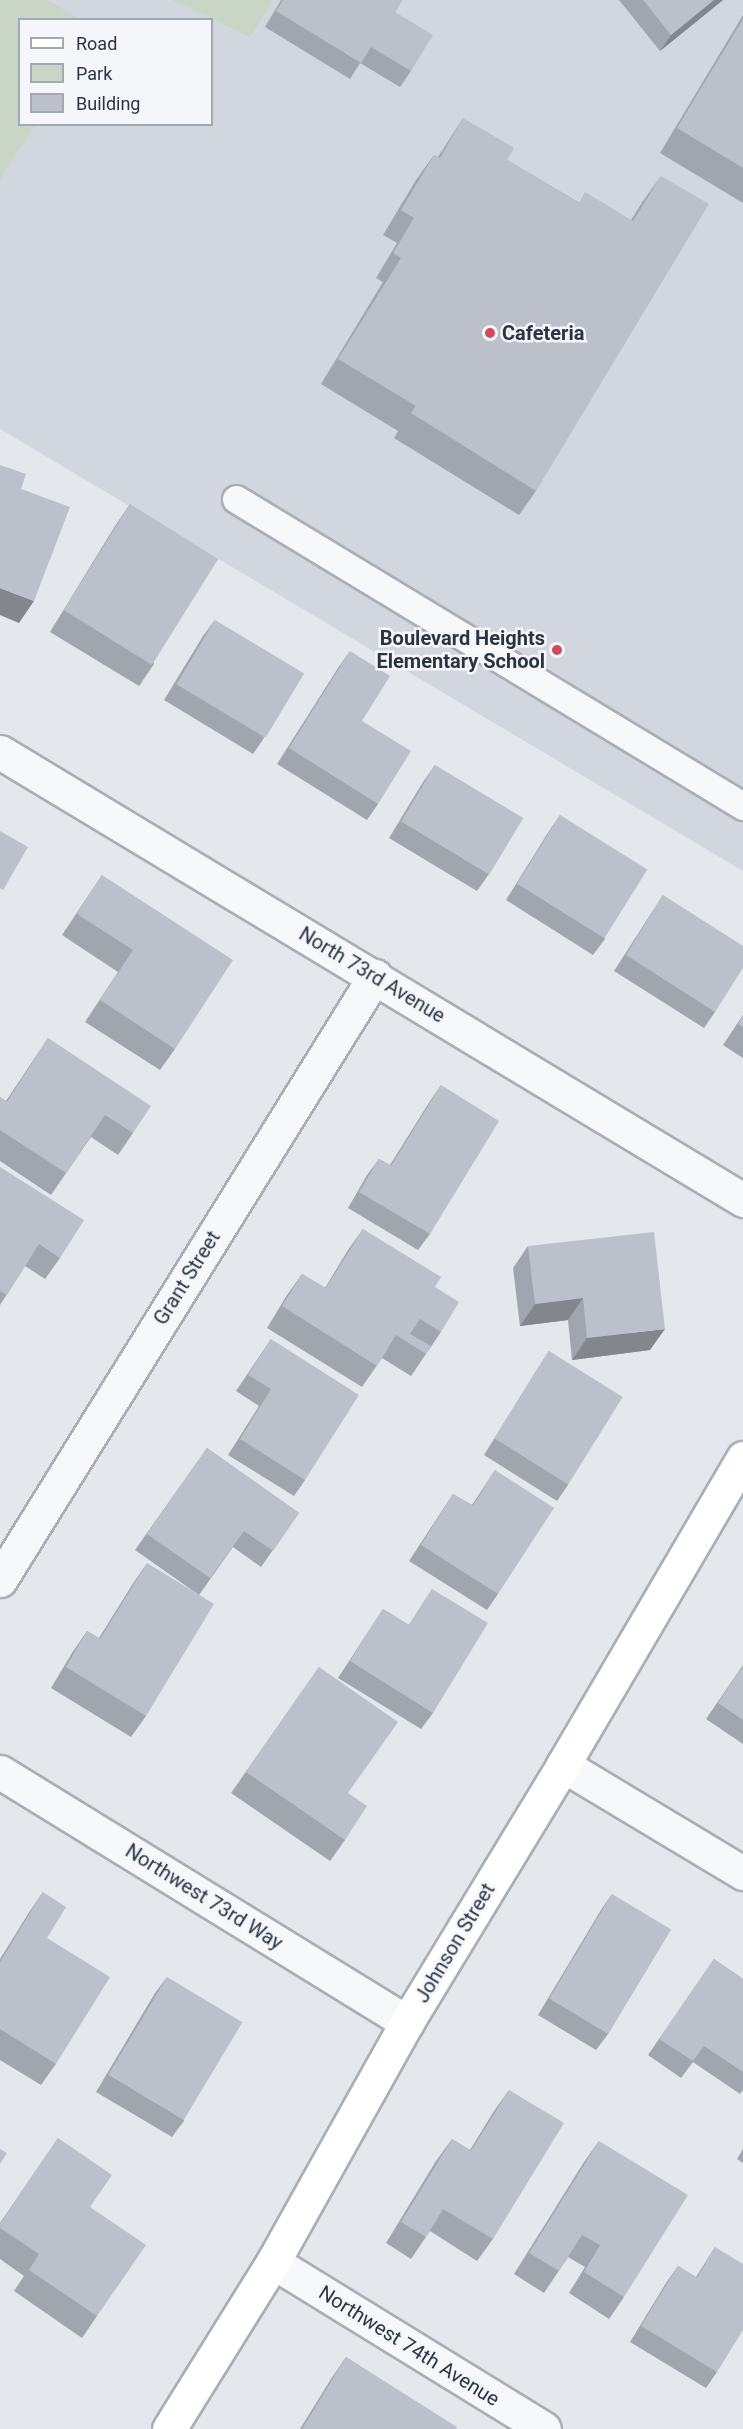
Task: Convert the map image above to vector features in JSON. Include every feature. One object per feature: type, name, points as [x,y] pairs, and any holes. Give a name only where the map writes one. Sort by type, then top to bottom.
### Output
[{"type":"street","name":"North 73rd Avenue","points":[[0,752],[375,976],[743,1200]]},
{"type":"street","name":"Grant Street","points":[[0,1580],[375,976]]},
{"type":"street","name":"Johnson Street","points":[[169,2429],[273,2262],[407,2022],[563,1765],[743,1458]]},
{"type":"street","points":[[563,1765],[743,1873]]},
{"type":"street","name":"Northwest 73rd Way","points":[[0,1772],[407,2022]]},
{"type":"street","name":"Northwest 74th Avenue","points":[[273,2262],[544,2429]]},
{"type":"lane","points":[[236,499],[743,806]]},
{"type":"shaded area","name":"Boulevard Heights Elementary School","points":[[0,0],[743,0],[743,871],[0,429]]},
{"type":"green space","points":[[0,0],[48,0],[77,18],[18,18],[18,126],[34,126],[0,179]]},
{"type":"green space","points":[[173,0],[273,0],[250,38]]},
{"type":"building","points":[[283,0],[402,0],[395,12],[433,35],[411,71],[371,47],[361,63],[276,11]]},
{"type":"building","points":[[643,0],[714,0],[671,35]]},
{"type":"building","points":[[743,19],[743,168],[677,128]]},
{"type":"building","name":"Cafeteria","points":[[463,118],[514,148],[507,160],[579,203],[585,192],[633,221],[661,176],[709,204],[536,491],[411,413],[416,406],[338,359],[401,258],[393,253],[414,218],[401,210],[434,155],[440,158]]},
{"type":"building","points":[[0,465],[26,474],[21,489],[70,507],[34,601],[0,588]]},
{"type":"building","points":[[130,504],[218,559],[152,665],[64,610]]},
{"type":"building","points":[[215,620],[304,674],[266,738],[176,684]]},
{"type":"building","points":[[350,651],[390,676],[362,721],[411,751],[378,804],[289,748]]},
{"type":"building","points":[[435,765],[523,818],[489,875],[401,822]]},
{"type":"building","points":[[560,815],[647,870],[604,938],[517,884]]},
{"type":"building","points":[[0,831],[28,847],[3,890],[0,888]]},
{"type":"building","points":[[102,875],[233,960],[175,1049],[100,1000],[133,950],[77,914]]},
{"type":"building","points":[[663,895],[743,946],[743,968],[715,1012],[626,955]]},
{"type":"building","points":[[743,1016],[743,1027],[738,1024]]},
{"type":"building","points":[[48,1038],[151,1106],[133,1133],[105,1115],[66,1173],[0,1130],[0,1097],[7,1102]]},
{"type":"building","points":[[441,1085],[499,1121],[430,1234],[359,1192],[379,1159],[391,1166]]},
{"type":"building","points":[[0,1167],[84,1220],[60,1258],[39,1244],[7,1295],[0,1291]]},
{"type":"building","points":[[363,1229],[441,1277],[435,1287],[459,1302],[441,1332],[420,1319],[410,1334],[431,1346],[426,1354],[396,1335],[377,1366],[282,1306],[302,1274],[326,1288]]},
{"type":"building","points":[[654,1232],[665,1329],[587,1338],[583,1298],[535,1304],[528,1246]]},
{"type":"building","points":[[271,1339],[359,1395],[305,1480],[240,1439],[271,1389],[248,1375]]},
{"type":"building","points":[[549,1351],[623,1397],[568,1484],[494,1438]]},
{"type":"building","points":[[207,1448],[299,1513],[273,1551],[244,1531],[210,1578],[147,1534]]},
{"type":"building","points":[[495,1470],[554,1508],[498,1594],[421,1545],[453,1494],[473,1506]]},
{"type":"building","points":[[147,1563],[214,1604],[146,1716],[66,1667],[87,1631],[100,1639]]},
{"type":"building","points":[[432,1589],[488,1623],[433,1713],[350,1661],[383,1609],[409,1625]]},
{"type":"building","points":[[743,1666],[743,1720],[718,1703]]},
{"type":"building","points":[[319,1667],[398,1722],[348,1793],[367,1806],[345,1840],[246,1772]]},
{"type":"building","points":[[43,1892],[66,1907],[47,1938],[110,1977],[56,2064],[0,2029],[0,1962]]},
{"type":"building","points":[[612,1894],[671,1930],[608,2034],[549,1999]]},
{"type":"building","points":[[714,1959],[743,1979],[743,2072],[704,2046],[693,2061],[659,2039]]},
{"type":"building","points":[[167,1977],[242,2022],[184,2120],[108,2075]]},
{"type":"building","points":[[509,2090],[564,2123],[493,2239],[443,2209],[426,2237],[401,2222],[452,2139],[471,2151]]},
{"type":"building","points":[[58,2138],[112,2175],[90,2207],[146,2245],[97,2316],[29,2270],[39,2254],[0,2228],[0,2224]]},
{"type":"building","points":[[599,2141],[688,2195],[624,2297],[584,2272],[600,2245],[582,2235],[559,2271],[529,2253]]},
{"type":"building","points":[[0,2149],[7,2153],[0,2164]]},
{"type":"building","points":[[715,2247],[743,2264],[743,2330],[717,2372],[641,2326],[678,2266],[697,2278]]},
{"type":"building","points":[[346,2357],[457,2427],[456,2429],[302,2429]]},
{"type":"place","name":"Cafeteria","points":[[490,333]]},
{"type":"place","name":"Boulevard Heights Elementary School","points":[[557,650]]}]
